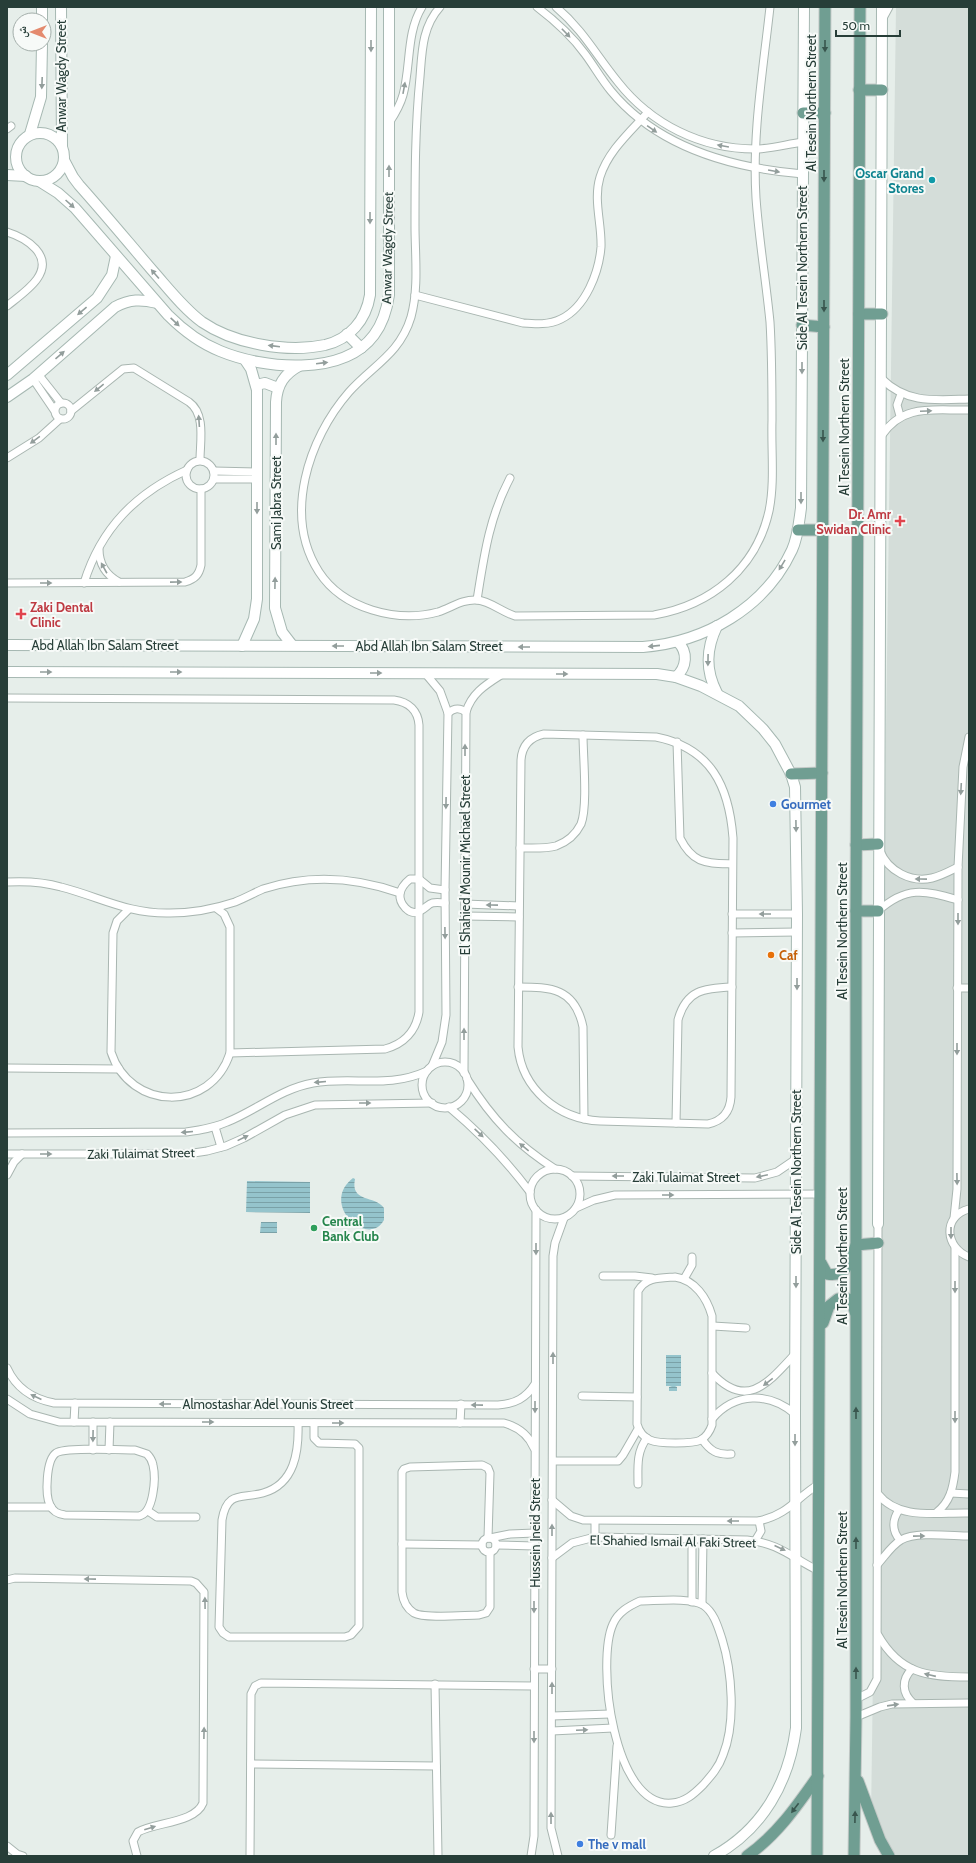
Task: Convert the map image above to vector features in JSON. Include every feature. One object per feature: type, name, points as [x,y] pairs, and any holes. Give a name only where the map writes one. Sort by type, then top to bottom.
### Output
[{"type":"main road","name":"Al Tesein Northern Street","points":[[817,1856],[825,7]]},
{"type":"main road","name":"Al Tesein Northern Street","points":[[854,1856],[856,1717],[856,845],[860,7]]},
{"type":"main road","points":[[860,90],[882,90]]},
{"type":"main road","points":[[803,113],[825,113]]},
{"type":"main road","points":[[859,314],[882,314]]},
{"type":"main road","points":[[802,325],[824,327]]},
{"type":"main road","points":[[798,530],[823,530]]},
{"type":"main road","points":[[791,774],[822,773]]},
{"type":"main road","points":[[856,845],[878,844]]},
{"type":"main road","points":[[856,911],[878,911]]},
{"type":"main road","points":[[820,1261],[827,1274],[835,1276],[842,1274],[847,1268],[856,1245],[878,1243]]},
{"type":"main road","points":[[820,1329],[830,1306],[838,1299],[849,1299],[853,1304],[856,1317]]},
{"type":"main road","points":[[855,1774],[880,1840],[889,1856]]},
{"type":"main road","points":[[747,1856],[772,1836],[795,1809],[818,1776]]},
{"type":"street","name":"Anwar Wagdy Street","points":[[60,7],[62,146]]},
{"type":"street","name":"Anwar Wagdy Street","points":[[64,160],[73,177],[180,302],[202,322],[216,330],[242,341],[281,347],[318,346],[330,343],[347,334],[359,323],[366,313],[370,295],[371,7]]},
{"type":"street","name":"Anwar Wagdy Street","points":[[39,181],[75,208],[157,303],[179,326],[192,336],[218,351],[245,360],[299,366],[333,361],[361,348],[374,336],[382,323],[387,309],[389,295],[389,7]]},
{"type":"street","points":[[389,123],[404,94],[413,28],[422,7]]},
{"type":"street","points":[[440,7],[432,17],[425,34],[418,93],[415,143],[415,295],[408,326],[398,344],[383,361],[348,393],[338,406],[321,435],[308,466],[303,489],[302,515],[305,538],[311,559],[321,575],[342,595],[370,609],[395,615],[416,616],[438,612],[463,601],[477,600],[486,602],[505,613],[515,616],[654,615],[676,610],[701,601],[728,582],[749,557],[757,543],[768,511],[771,476],[772,358],[767,288],[758,219],[755,167],[760,87],[770,7]]},
{"type":"street","points":[[537,7],[573,40],[610,90],[640,121],[658,133],[681,146],[711,157],[755,167],[803,174]]},
{"type":"street","points":[[556,7],[585,36],[618,83],[648,112],[673,128],[697,139],[736,148],[756,149],[803,142]]},
{"type":"street","name":"Side Al Tesein Northern Street","points":[[798,530],[801,508],[804,7]]},
{"type":"street","points":[[856,1699],[870,1692],[877,1679],[878,844],[882,435],[882,7]]},
{"type":"street","points":[[882,19],[889,7]]},
{"type":"street","name":"Anwar Wagdy Street","points":[[30,134],[41,97],[42,52]]},
{"type":"street","points":[[593,66],[601,58]]},
{"type":"street","points":[[610,90],[618,83]]},
{"type":"street","points":[[415,295],[523,323],[549,323],[562,318],[573,311],[587,292],[598,265],[601,247],[597,191],[603,168],[615,148],[648,112]]},
{"type":"street","points":[[7,151],[20,144],[30,134],[45,133],[57,140],[62,146],[64,160],[58,173],[53,178],[39,181],[26,176],[7,174]]},
{"type":"street","points":[[20,144],[16,157],[17,165],[26,176]]},
{"type":"street","points":[[7,232],[22,238],[35,247],[41,260],[42,267],[37,280],[7,306]]},
{"type":"street","points":[[7,375],[97,298],[112,275],[116,256]]},
{"type":"street","points":[[97,298],[110,312]]},
{"type":"street","points":[[7,397],[35,376],[110,312],[125,302],[146,300],[157,303]]},
{"type":"street","points":[[192,336],[202,322]]},
{"type":"street","points":[[347,334],[361,348]]},
{"type":"street","name":"Sami Jabra Street","points":[[242,646],[254,619],[257,599],[258,475],[256,385],[251,369],[245,360]]},
{"type":"street","points":[[256,385],[265,383],[278,388],[284,376],[299,366]]},
{"type":"street","points":[[7,458],[39,438],[60,419],[67,418],[71,412],[123,369],[134,368],[189,402],[196,408],[200,419],[200,460]]},
{"type":"street","points":[[35,376],[61,403],[68,405],[71,412]]},
{"type":"street","points":[[35,376],[56,415],[60,419]]},
{"type":"street","points":[[882,379],[891,388],[901,394],[925,399],[969,399]]},
{"type":"street","name":"Sami Jabra Street","points":[[278,388],[276,402],[275,600],[278,624],[292,645]]},
{"type":"street","points":[[900,416],[897,405],[901,394]]},
{"type":"street","points":[[54,410],[57,405],[61,403]]},
{"type":"street","points":[[882,435],[889,424],[900,416],[912,412],[969,410]]},
{"type":"street","points":[[84,582],[99,547],[114,525],[136,500],[152,488],[187,470],[194,462],[200,460],[209,463],[214,475]]},
{"type":"street","points":[[187,470],[187,481],[191,485],[201,489],[207,488],[214,475]]},
{"type":"street","points":[[214,475],[258,475]]},
{"type":"street","points":[[477,600],[490,525],[500,497],[510,478]]},
{"type":"street","points":[[7,583],[185,582],[196,577],[202,565],[201,489]]},
{"type":"street","name":"Abd Allah Ibn Salam Street","points":[[7,645],[292,645],[631,648],[656,646],[678,642],[717,626],[741,613],[765,590],[792,550],[798,530]]},
{"type":"street","points":[[99,547],[101,564],[105,572],[119,582]]},
{"type":"street","points":[[257,599],[266,603],[275,600]]},
{"type":"street","points":[[717,626],[710,642],[708,660],[710,677],[717,693]]},
{"type":"street","points":[[676,677],[683,669],[685,664],[684,652],[678,642]]},
{"type":"street","name":"Abd Allah Ibn Salam Street","points":[[7,672],[641,673],[676,677],[717,693],[739,706],[763,729],[778,749],[791,774],[795,787]]},
{"type":"street","name":"El Shahied Mounir Michael Street","points":[[425,673],[440,691],[448,713],[444,890],[446,1015],[442,1042],[430,1068]]},
{"type":"street","name":"El Shahied Mounir Michael Street","points":[[466,1076],[466,712],[473,696],[479,690],[504,673]]},
{"type":"street","points":[[7,698],[394,700],[405,702],[413,709],[418,721],[419,879],[419,1012],[413,1030],[400,1043],[385,1049],[230,1053]]},
{"type":"street","points":[[448,713],[452,710],[458,709],[466,712]]},
{"type":"street","points":[[544,734],[656,736],[677,742],[696,752],[706,761],[720,782],[730,815],[732,864],[732,1097],[729,1110],[720,1120],[708,1124],[584,1120],[566,1113],[550,1104],[536,1091],[525,1075],[520,1061],[518,1047],[518,987],[520,760],[525,745],[537,736],[544,734]]},
{"type":"street","points":[[520,848],[557,846],[567,841],[575,834],[583,815],[584,804],[583,735]]},
{"type":"street","points":[[937,1512],[944,1507],[951,1493],[955,1472],[955,1248],[950,1233],[954,1218],[957,1189],[958,867],[963,767],[969,737]]},
{"type":"street","points":[[677,742],[680,838],[685,849],[694,857],[705,863],[732,864]]},
{"type":"street","name":"Side Al Tesein Northern Street","points":[[714,1856],[741,1838],[766,1811],[784,1778],[792,1754],[796,1721],[795,1354],[797,914],[795,787]]},
{"type":"street","points":[[878,844],[882,856],[889,865],[898,873],[909,878],[932,878],[958,867]]},
{"type":"street","points":[[7,882],[31,882],[62,887],[130,909],[155,913],[175,913],[216,908],[274,886],[315,879],[359,881],[400,893]]},
{"type":"street","points":[[444,890],[430,888],[419,879],[410,879],[406,882],[400,893],[401,902],[410,912],[419,912],[431,903],[445,902]]},
{"type":"street","points":[[878,911],[888,902],[900,895],[913,891],[930,892],[958,900]]},
{"type":"street","points":[[465,904],[519,906]]},
{"type":"street","points":[[130,909],[117,921],[112,940],[111,1052],[118,1069],[135,1086],[150,1094],[166,1097],[184,1096],[201,1090],[215,1079],[226,1064],[230,1053],[230,927],[224,914],[216,908]]},
{"type":"street","points":[[732,914],[797,914]]},
{"type":"street","points":[[465,916],[519,917]]},
{"type":"street","points":[[732,933],[797,932]]},
{"type":"street","points":[[518,987],[546,987],[554,989],[569,998],[579,1012],[583,1026],[584,1120]]},
{"type":"street","points":[[676,1123],[678,1020],[680,1012],[688,999],[700,991],[710,988],[732,987]]},
{"type":"street","points":[[957,988],[969,988]]},
{"type":"street","points":[[466,1076],[467,1091],[464,1097],[460,1102],[449,1107],[443,1108],[432,1103],[422,1088],[423,1079],[430,1068],[444,1062],[461,1068],[496,1121],[514,1140],[534,1156],[556,1169],[564,1171],[572,1176],[577,1184],[580,1194],[576,1208],[564,1218],[552,1219],[546,1218],[536,1210],[530,1199],[530,1192],[536,1178],[545,1171],[556,1169]]},
{"type":"street","points":[[7,1068],[118,1069]]},
{"type":"street","name":"Zaki Tulaimat Street","points":[[7,1133],[186,1132],[215,1127],[299,1086],[331,1082],[395,1081],[416,1076],[430,1068]]},
{"type":"street","name":"Zaki Tulaimat Street","points":[[7,1154],[187,1154],[221,1147],[244,1138],[285,1114],[315,1105],[432,1103]]},
{"type":"street","points":[[449,1107],[484,1138],[506,1161],[530,1192]]},
{"type":"street","points":[[215,1127],[221,1147]]},
{"type":"street","points":[[7,1175],[14,1162],[22,1154]]},
{"type":"street","name":"Zaki Tulaimat Street","points":[[572,1176],[755,1178],[777,1172],[796,1159]]},
{"type":"street","name":"Zaki Tulaimat Street","points":[[576,1208],[594,1200],[615,1196],[820,1194]]},
{"type":"street","points":[[954,1218],[959,1213],[969,1209]]},
{"type":"street","name":"Hussein Jneid Street","points":[[531,1856],[534,1836],[536,1210]]},
{"type":"street","name":"Hussein Jneid Street","points":[[558,1856],[551,1828],[554,1256],[559,1230],[564,1218]]},
{"type":"street","points":[[955,1248],[962,1254],[969,1257]]},
{"type":"street","points":[[684,1279],[689,1273],[692,1257]]},
{"type":"street","points":[[603,1276],[641,1276],[654,1278],[675,1277],[684,1279],[691,1283],[704,1297],[709,1306],[713,1326],[712,1419],[710,1430],[702,1439],[690,1442],[655,1442],[646,1438],[638,1429]]},
{"type":"street","points":[[553,1461],[618,1461],[638,1429],[638,1292],[641,1285],[647,1280],[654,1278]]},
{"type":"street","points":[[713,1326],[746,1328]]},
{"type":"street","points":[[712,1373],[723,1384],[733,1390],[754,1390],[771,1380],[795,1354]]},
{"type":"street","name":"Almostashar Adel Younis Street","points":[[7,1368],[16,1384],[35,1398],[54,1403],[498,1405],[512,1403],[524,1397],[535,1383]]},
{"type":"street","points":[[733,1390],[734,1402]]},
{"type":"street","points":[[754,1390],[755,1398]]},
{"type":"street","points":[[582,1396],[637,1397]]},
{"type":"street","points":[[712,1419],[723,1408],[734,1402],[755,1398],[772,1400],[795,1414]]},
{"type":"street","name":"Almostashar Adel Younis Street","points":[[7,1399],[30,1414],[59,1422],[500,1423],[512,1425],[526,1435],[535,1449]]},
{"type":"street","points":[[74,1422],[75,1403]]},
{"type":"street","points":[[460,1423],[461,1404]]},
{"type":"street","points":[[93,1422],[93,1450]]},
{"type":"street","points":[[109,1450],[110,1422]]},
{"type":"street","points":[[298,1423],[295,1464],[288,1477],[276,1488],[263,1494],[238,1496],[229,1502],[224,1510],[222,1520],[219,1627],[223,1633],[230,1637],[344,1637],[351,1635],[359,1626],[359,1448],[355,1444],[319,1443],[314,1438],[314,1423]]},
{"type":"street","points":[[638,1484],[638,1456],[646,1438]]},
{"type":"street","points":[[702,1439],[714,1452],[732,1454]]},
{"type":"street","points":[[109,1450],[142,1451],[151,1458],[153,1464],[154,1483],[148,1511],[139,1516],[65,1515],[57,1513],[51,1507],[48,1498],[48,1468],[52,1457],[62,1451],[109,1450]]},
{"type":"street","points":[[489,1538],[490,1473],[488,1468],[482,1465],[407,1467],[402,1472],[403,1599],[410,1610],[422,1615],[479,1615],[486,1613],[490,1606],[490,1552]]},
{"type":"street","name":"El Shahied Ismail Al Faki Street","points":[[552,1500],[571,1516],[583,1520],[759,1521],[778,1515],[819,1484]]},
{"type":"street","points":[[951,1493],[969,1494]]},
{"type":"street","points":[[878,1494],[888,1505],[908,1513],[969,1513]]},
{"type":"street","points":[[7,1507],[51,1507]]},
{"type":"street","points":[[899,1510],[894,1518],[894,1528],[900,1540]]},
{"type":"street","points":[[148,1511],[157,1517],[196,1517]]},
{"type":"street","points":[[595,1521],[595,1538]]},
{"type":"street","points":[[756,1541],[761,1531],[759,1521]]},
{"type":"street","points":[[482,1545],[484,1541],[489,1538],[510,1534],[535,1533]]},
{"type":"street","points":[[878,1564],[900,1540],[915,1536],[969,1536]]},
{"type":"street","points":[[489,1538],[495,1542],[496,1545]]},
{"type":"street","name":"El Shahied Ismail Al Faki Street","points":[[552,1558],[572,1543],[595,1538],[756,1541],[780,1548],[819,1571]]},
{"type":"street","points":[[692,1539],[692,1602]]},
{"type":"street","points":[[702,1604],[703,1539]]},
{"type":"street","points":[[402,1544],[482,1545]]},
{"type":"street","points":[[482,1545],[485,1551],[490,1552]]},
{"type":"street","points":[[496,1545],[535,1546]]},
{"type":"street","points":[[490,1552],[494,1550],[496,1545]]},
{"type":"street","points":[[7,1580],[15,1578],[191,1581],[201,1587],[204,1592],[203,1803],[201,1808],[193,1814],[138,1832],[133,1841],[136,1856]]},
{"type":"street","points":[[640,1601],[692,1602],[702,1604],[713,1616],[720,1633],[728,1668],[731,1689],[731,1710],[724,1755],[712,1775],[697,1791],[685,1800],[671,1803],[657,1801],[645,1794],[629,1774],[617,1744],[610,1714],[607,1656],[609,1633],[620,1613],[640,1601]]},
{"type":"street","points":[[877,1634],[892,1654],[912,1669],[939,1677],[969,1677]]},
{"type":"street","points":[[534,1669],[552,1669]]},
{"type":"street","points":[[912,1669],[906,1678],[904,1689],[913,1703]]},
{"type":"street","points":[[250,1856],[251,1694],[252,1690],[257,1685],[261,1683],[534,1686]]},
{"type":"street","points":[[435,1684],[438,1856]]},
{"type":"street","points":[[856,1717],[880,1707],[913,1703],[969,1703]]},
{"type":"street","points":[[552,1716],[610,1714]]},
{"type":"street","points":[[552,1731],[613,1728]]},
{"type":"street","points":[[611,1835],[617,1744]]},
{"type":"street","points":[[251,1764],[436,1766]]},
{"type":"street","points":[[7,1846],[17,1854],[23,1856]]},
{"type":"shaded area","points":[[896,7],[969,7],[969,1856],[899,1856],[889,1852],[871,1818]]},
{"type":"water","points":[[353,1178],[355,1179],[354,1187],[356,1192],[364,1198],[375,1201],[384,1208],[384,1220],[377,1228],[368,1229],[358,1226],[350,1220],[344,1210],[341,1200],[344,1188]]},
{"type":"water","points":[[247,1181],[310,1182],[310,1213],[246,1212]]},
{"type":"water","points":[[261,1222],[277,1222],[277,1233],[260,1233]]},
{"type":"water","points":[[666,1355],[681,1355],[681,1386],[675,1386],[677,1387],[677,1391],[669,1391],[669,1387],[672,1386],[666,1386]]},
{"type":"place","name":"Oscar Grand Stores","points":[[932,180]]},
{"type":"place","name":"Dr. Amr Swidan Clinic","points":[[900,521]]},
{"type":"place","name":"Zaki Dental Clinic","points":[[21,614]]},
{"type":"place","name":"Gourmet","points":[[773,804]]},
{"type":"place","name":"Caf","points":[[771,955]]},
{"type":"place","name":"Central Bank Club","points":[[314,1228]]},
{"type":"place","name":"The v mall","points":[[580,1844]]}]
